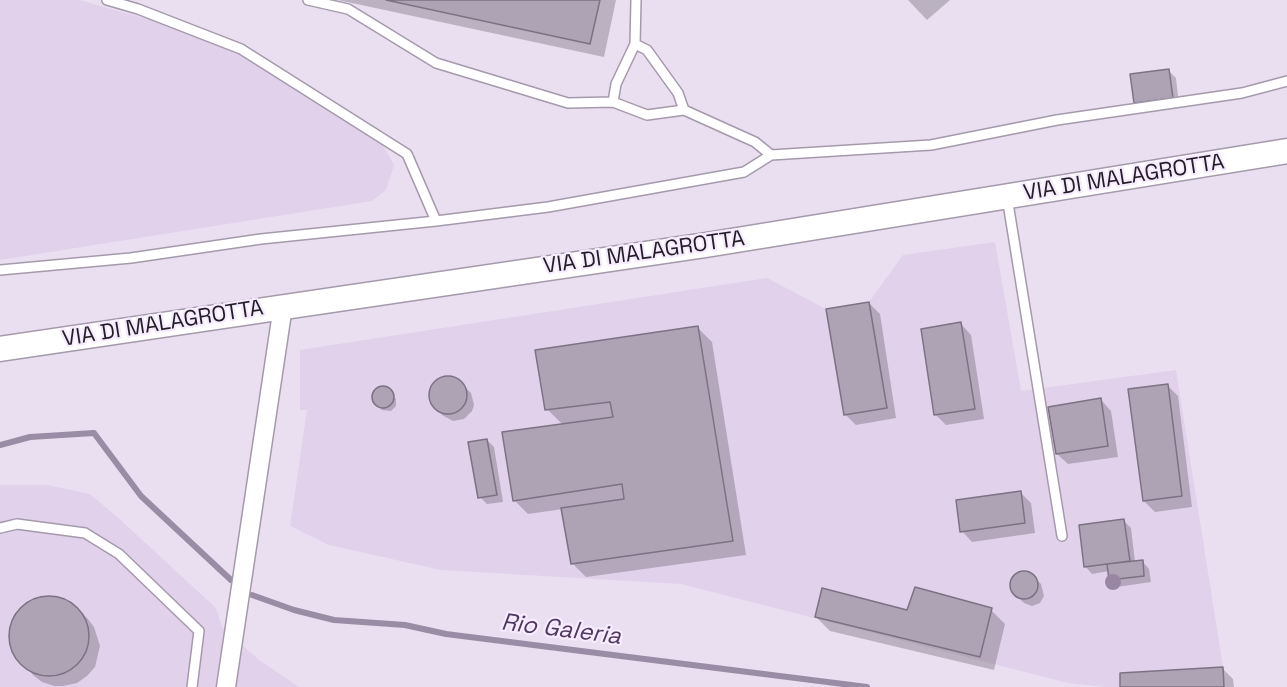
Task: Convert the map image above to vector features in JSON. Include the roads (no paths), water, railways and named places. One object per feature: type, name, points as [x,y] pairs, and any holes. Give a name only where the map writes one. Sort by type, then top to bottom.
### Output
[{"type":"main road","name":"VIA DI MALAGROTTA","points":[[0,349],[706,245],[1287,151]]},
{"type":"street","points":[[226,687],[282,306]]},
{"type":"lane","points":[[107,0],[138,9],[241,49],[406,154],[436,221]]},
{"type":"lane","points":[[308,0],[348,9],[436,63],[568,103],[613,102],[647,115],[684,110],[754,142],[771,155]]},
{"type":"lane","points":[[613,102],[616,84],[635,44],[636,0]]},
{"type":"lane","points":[[635,44],[647,50],[678,93],[684,110]]},
{"type":"lane","points":[[0,270],[131,258],[261,238],[436,221],[548,207],[744,172],[771,155],[932,145],[1057,120],[1242,93],[1287,81]]},
{"type":"lane","points":[[1007,196],[1062,536]]},
{"type":"lane","points":[[0,528],[17,524],[85,533],[119,554],[199,631],[192,687]]},
{"type":"waterway","name":"Rio Galeria","points":[[0,445],[30,437],[94,433],[141,496],[231,580]]},
{"type":"waterway","name":"Rio Galeria","points":[[252,595],[294,610],[334,620],[405,625],[446,634],[867,687]]}]
